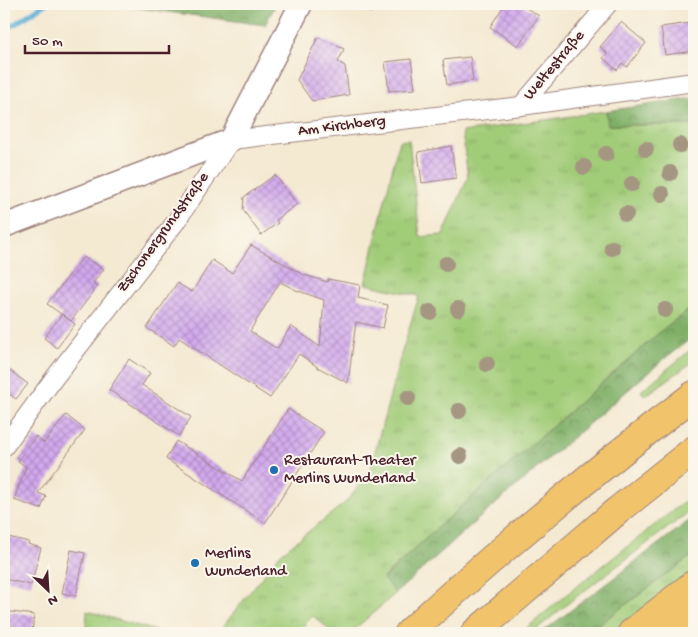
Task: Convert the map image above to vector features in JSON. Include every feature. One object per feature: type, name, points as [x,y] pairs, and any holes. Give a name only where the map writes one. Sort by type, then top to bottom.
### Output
[{"type":"highway","points":[[409,633],[594,474],[694,395]]},
{"type":"highway","points":[[475,633],[618,511],[694,450]]},
{"type":"highway","points":[[632,633],[694,584]]},
{"type":"highway","points":[[672,633],[694,614]]},
{"type":"street","name":"Zschonergrundstraße","points":[[4,447],[49,384],[175,223],[231,140],[301,4]]},
{"type":"street","name":"Weltestraße","points":[[521,106],[608,4]]},
{"type":"street","name":"Am Kirchberg","points":[[4,226],[231,140],[521,106],[694,82]]},
{"type":"lane","points":[[364,4],[370,7],[372,4]]},
{"type":"green space","points":[[108,4],[276,4],[265,25]]},
{"type":"green space","points":[[694,98],[694,125],[608,125],[606,111]]},
{"type":"green space","points":[[606,111],[609,125],[694,125],[694,306],[667,326],[437,528],[383,578],[396,593],[350,633],[325,633],[329,629],[313,616],[296,633],[194,633],[221,629],[280,554],[346,502],[370,470],[419,296],[365,284],[399,141],[409,140],[420,237],[443,235],[468,177],[462,132]]},
{"type":"green space","points":[[694,306],[694,336],[664,359],[469,527],[396,593],[383,579],[437,528],[667,326]]},
{"type":"green space","points":[[694,347],[694,361],[645,396],[641,391]]},
{"type":"green space","points":[[694,494],[694,508],[571,601],[532,633],[521,633],[562,598]]},
{"type":"green space","points":[[694,517],[694,554],[605,620],[591,633],[541,633]]},
{"type":"green space","points":[[694,554],[694,570],[677,585],[610,633],[591,633],[605,620]]},
{"type":"green space","points":[[87,611],[160,632],[194,633],[86,633]]},
{"type":"building","points":[[505,4],[520,4],[539,16],[518,46],[490,27]]},
{"type":"building","points":[[621,22],[646,43],[627,67],[622,63],[617,70],[603,58],[607,53],[600,47]]},
{"type":"building","points":[[690,23],[693,51],[665,55],[661,27]]},
{"type":"building","points":[[318,37],[344,49],[338,62],[345,66],[349,95],[312,101],[297,80]]},
{"type":"building","points":[[470,57],[473,81],[447,85],[443,60]]},
{"type":"building","points":[[411,59],[415,89],[389,91],[385,62]]},
{"type":"building","points":[[451,146],[456,178],[422,183],[418,152]]},
{"type":"building","points":[[275,175],[297,204],[276,220],[278,223],[261,235],[243,210],[244,197]]},
{"type":"building","points":[[251,245],[304,275],[328,282],[328,279],[360,285],[358,298],[388,305],[383,328],[356,322],[348,383],[319,368],[299,354],[270,398],[179,338],[174,346],[147,328],[177,283],[192,292],[212,260],[232,273]],"holes":[[[280,282],[324,300],[320,347],[291,326],[277,349],[250,331]]]},
{"type":"building","points":[[83,257],[104,269],[93,283],[98,286],[71,321],[47,304]]},
{"type":"building","points":[[62,314],[75,324],[57,348],[44,338]]},
{"type":"building","points":[[129,359],[150,373],[142,385],[191,417],[179,436],[109,390]]},
{"type":"building","points":[[4,366],[28,384],[16,399],[4,390]]},
{"type":"building","name":"Restaurant-Theater Merlins Wunderland","points":[[288,409],[324,432],[265,523],[166,459],[176,441],[242,481]]},
{"type":"building","points":[[66,415],[85,430],[38,493],[46,496],[41,509],[14,500],[26,467],[18,461],[36,436],[44,443]]},
{"type":"building","points":[[4,536],[29,542],[28,544],[41,548],[31,585],[4,579]]},
{"type":"building","points":[[71,550],[85,553],[76,596],[62,593]]},
{"type":"building","points":[[4,611],[34,615],[32,633],[4,633]]},
{"type":"waterway","points":[[4,29],[45,4]]},
{"type":"place","name":"Restaurant-Theater Merlins Wunderland","points":[[274,470]]},
{"type":"place","name":"Merlins Wunderland","points":[[195,563]]}]
